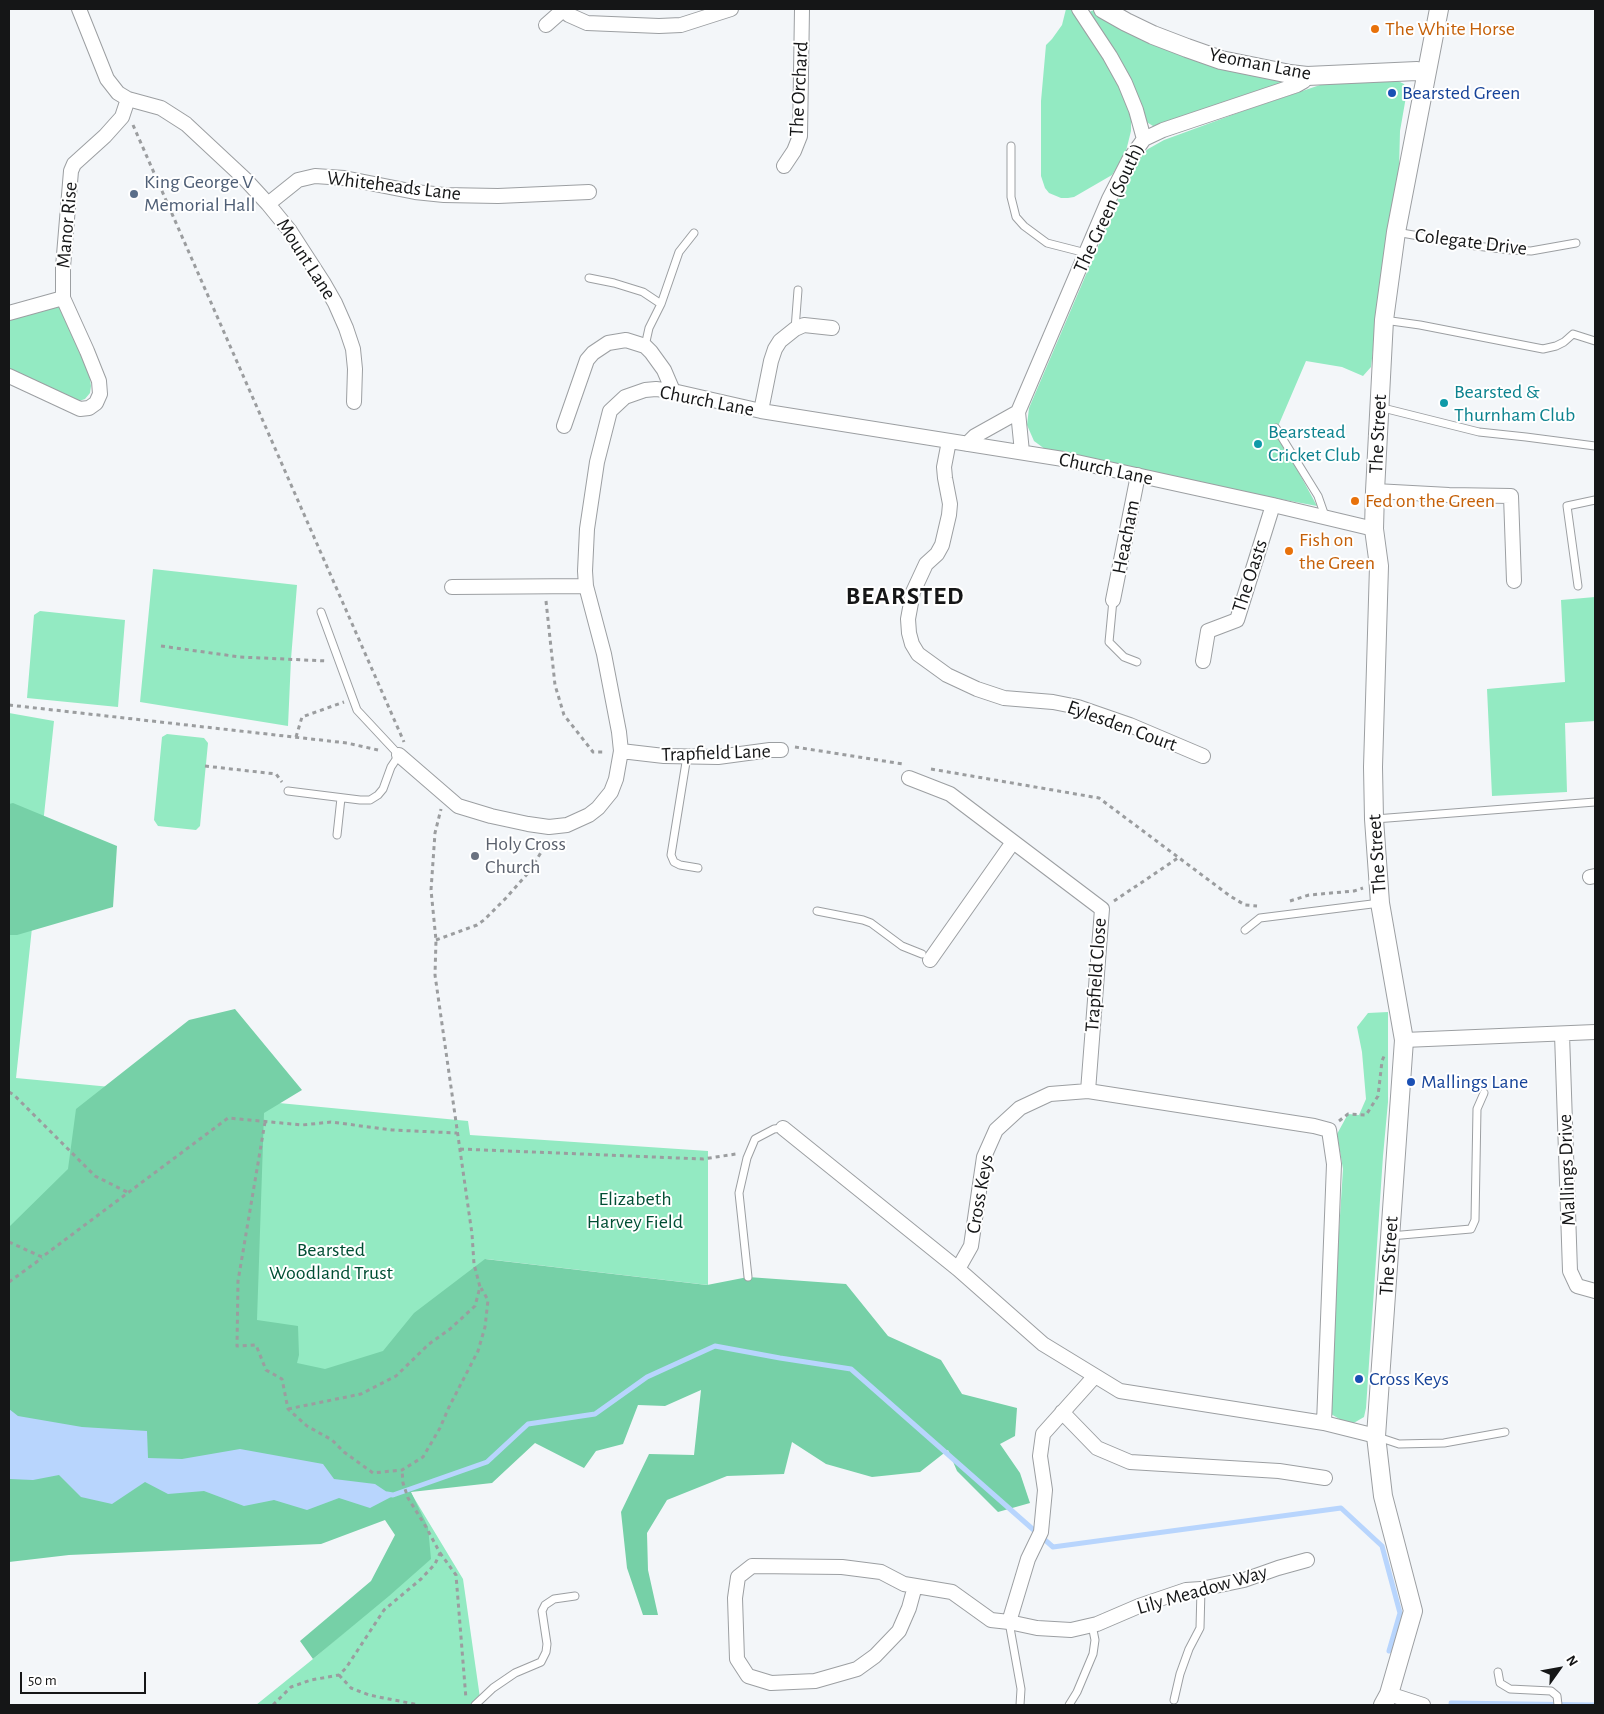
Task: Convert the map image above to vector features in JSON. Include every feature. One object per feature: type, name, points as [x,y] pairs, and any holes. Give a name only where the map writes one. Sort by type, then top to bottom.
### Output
[{"type":"street","points":[[79,9],[107,79],[118,93],[128,99]]},
{"type":"street","points":[[546,25],[563,9],[577,20],[587,23],[659,26],[681,25],[731,9]]},
{"type":"street","name":"The Orchard","points":[[784,166],[794,151],[800,136],[802,9]]},
{"type":"street","name":"The Green (South)","points":[[1018,412],[1119,178],[1144,139],[1136,110],[1124,83],[1110,56],[1079,9]]},
{"type":"street","name":"Yeoman Lane","points":[[1103,9],[1153,36],[1195,51],[1238,63],[1307,76],[1417,71],[1426,73]]},
{"type":"street","name":"The Street","points":[[1386,1700],[1413,1611],[1383,1496],[1376,1436],[1404,1040],[1380,894],[1374,819],[1373,767],[1379,566],[1374,530],[1375,492],[1384,320],[1396,232],[1439,9]]},
{"type":"street","points":[[1144,139],[1163,130],[1297,85],[1304,81],[1307,76]]},
{"type":"street","name":"Manor Rise","points":[[9,376],[80,409],[89,408],[96,403],[100,394],[99,381],[63,298],[63,267],[71,171],[74,164],[116,124],[124,113],[128,99]]},
{"type":"street","name":"Mount Lane","points":[[128,99],[161,108],[186,124],[268,204],[290,231],[309,258],[335,303],[353,349],[355,369],[354,402]]},
{"type":"street","name":"Whiteheads Lane","points":[[268,204],[298,180],[314,176],[344,178],[415,192],[444,195],[498,196],[589,192]]},
{"type":"street","name":"Manor Rise","points":[[9,313],[63,298]]},
{"type":"street","points":[[761,412],[767,375],[775,349],[780,341],[795,329],[804,326],[832,328]]},
{"type":"street","points":[[564,426],[587,360],[608,342],[626,340],[645,346],[664,370],[673,391]]},
{"type":"street","name":"Church Lane","points":[[398,755],[458,806],[528,824],[549,827],[567,825],[589,815],[598,808],[610,792],[616,779],[622,751],[604,654],[586,586],[587,529],[597,462],[610,411],[621,400],[635,392],[656,389],[673,391],[761,412],[1022,452],[1138,474],[1374,530]]},
{"type":"street","points":[[967,444],[975,436],[1018,412],[1022,452]]},
{"type":"street","name":"Eylesden Court","points":[[949,440],[944,467],[950,504],[949,515],[942,545],[937,554],[926,564],[913,592],[908,620],[910,638],[918,654],[947,674],[977,689],[1004,698],[1053,702],[1078,707],[1130,725],[1203,756]]},
{"type":"street","name":"Heacham","points":[[1113,600],[1138,474]]},
{"type":"street","points":[[1375,492],[1449,496],[1511,496],[1514,581]]},
{"type":"street","name":"The Oasts","points":[[1202,660],[1208,631],[1237,620],[1273,505]]},
{"type":"street","points":[[452,587],[586,586]]},
{"type":"street","name":"Trapfield Lane","points":[[622,751],[639,754],[718,757],[781,750]]},
{"type":"street","name":"Trapfield Close","points":[[909,778],[950,794],[1102,909],[1088,1091]]},
{"type":"street","points":[[930,960],[1013,842]]},
{"type":"street","points":[[1404,1040],[1595,1032]]},
{"type":"street","name":"Mallings Drive","points":[[1562,1034],[1570,1271],[1577,1286],[1595,1291]]},
{"type":"street","name":"Cross Keys","points":[[958,1269],[971,1246],[984,1157],[996,1130],[1020,1108],[1050,1094],[1088,1091],[1314,1126],[1328,1130]]},
{"type":"street","points":[[783,1128],[958,1269],[1043,1344],[1120,1391],[1324,1423],[1376,1436]]},
{"type":"street","points":[[1324,1423],[1334,1164],[1328,1130]]},
{"type":"street","points":[[1009,1622],[1028,1559],[1041,1532],[1045,1490],[1040,1456],[1043,1434],[1096,1376]]},
{"type":"street","points":[[1062,1412],[1097,1448],[1130,1462],[1279,1471],[1324,1478]]},
{"type":"street","name":"Lily Meadow Way","points":[[915,1586],[909,1608],[899,1631],[875,1656],[857,1669],[815,1681],[772,1683],[748,1676],[737,1659],[735,1598],[738,1576],[752,1566],[842,1567],[881,1572],[904,1584],[952,1592],[991,1620],[1038,1628],[1070,1630],[1092,1625],[1186,1590],[1202,1589],[1244,1580],[1307,1560]]},
{"type":"street","points":[[1386,1700],[1423,1705]]},
{"type":"lane","points":[[1011,146],[1011,197],[1016,217],[1024,226],[1047,243],[1086,253]]},
{"type":"lane","name":"Colegate Drive","points":[[1396,232],[1511,250],[1531,251],[1576,243]]},
{"type":"lane","points":[[645,346],[649,328],[661,304],[678,252],[694,233]]},
{"type":"lane","points":[[589,278],[643,292],[661,304]]},
{"type":"lane","points":[[795,329],[798,290]]},
{"type":"lane","points":[[1384,320],[1420,325],[1543,349],[1556,346],[1573,334],[1595,341]]},
{"type":"lane","points":[[1379,407],[1479,432],[1595,446]]},
{"type":"lane","points":[[1276,428],[1318,496],[1327,519]]},
{"type":"lane","points":[[1578,586],[1567,506],[1595,500]]},
{"type":"lane","points":[[1113,600],[1109,642],[1124,657],[1137,662]]},
{"type":"lane","points":[[288,791],[370,800],[378,796],[383,789],[391,767],[398,755],[357,710],[321,612]]},
{"type":"lane","points":[[687,756],[671,855],[674,862],[680,865],[698,868]]},
{"type":"lane","points":[[337,835],[341,798]]},
{"type":"lane","points":[[1374,819],[1595,802]]},
{"type":"lane","points":[[1245,930],[1260,918],[1380,894]]},
{"type":"lane","points":[[817,911],[871,923],[902,946],[930,960]]},
{"type":"lane","points":[[1390,1236],[1471,1230],[1475,1220],[1477,1109],[1484,1093]]},
{"type":"lane","points":[[748,1277],[739,1193],[749,1152],[755,1139],[774,1129],[783,1128]]},
{"type":"lane","points":[[1376,1436],[1399,1444],[1444,1443],[1505,1432]]},
{"type":"lane","points":[[1174,1700],[1180,1674],[1189,1649],[1200,1628],[1202,1589]]},
{"type":"lane","points":[[475,1705],[493,1688],[515,1673],[541,1662],[546,1652],[547,1644],[542,1611],[545,1605],[554,1600],[575,1596]]},
{"type":"lane","points":[[1009,1622],[1021,1689],[1020,1705]]},
{"type":"lane","points":[[1069,1705],[1077,1692],[1093,1654],[1095,1640],[1092,1625]]},
{"type":"lane","points":[[1498,1672],[1500,1684],[1510,1688],[1551,1691],[1556,1696],[1558,1705]]},
{"type":"path","points":[[9,705],[347,743],[398,755],[405,745],[137,132],[124,113]]},
{"type":"path","points":[[545,587],[555,684],[564,715],[593,752],[622,751]]},
{"type":"path","points":[[161,646],[240,657],[339,662]]},
{"type":"path","points":[[296,737],[302,717],[352,699]]},
{"type":"path","points":[[781,750],[787,746],[905,765]]},
{"type":"path","points":[[206,766],[276,774],[288,791]]},
{"type":"path","points":[[925,768],[1099,798],[1238,902],[1245,905],[1262,906]]},
{"type":"path","points":[[265,1122],[238,1281],[237,1346],[256,1345],[266,1370],[282,1379],[288,1409],[307,1426],[332,1440],[344,1452],[373,1473],[402,1470],[423,1457],[440,1428],[478,1351],[485,1327],[488,1300],[480,1287],[474,1264],[472,1234],[435,975],[436,940],[431,890],[438,820],[441,807],[447,798]]},
{"type":"path","points":[[436,940],[477,925],[506,898],[534,865],[550,837],[549,827]]},
{"type":"path","points":[[1102,909],[1178,858]]},
{"type":"path","points":[[1287,902],[1309,895],[1354,891],[1380,894]]},
{"type":"path","points":[[1328,1130],[1348,1114],[1366,1115],[1378,1096],[1382,1061],[1390,1044],[1404,1040]]},
{"type":"path","points":[[9,1092],[95,1176],[129,1193]]},
{"type":"path","points":[[9,1282],[228,1118],[302,1125],[331,1122],[392,1130],[457,1132]]},
{"type":"path","points":[[460,1149],[703,1159],[749,1152]]},
{"type":"path","points":[[9,1242],[42,1258]]},
{"type":"path","points":[[288,1409],[361,1394],[396,1376],[429,1344],[450,1329],[475,1306],[480,1287]]},
{"type":"path","points":[[402,1470],[402,1482],[408,1498],[440,1553],[456,1575],[466,1699],[470,1705]]},
{"type":"path","points":[[273,1705],[291,1688],[311,1680],[339,1675],[346,1668],[384,1610],[421,1579],[435,1564],[440,1553]]},
{"type":"path","points":[[339,1675],[351,1688],[369,1695],[419,1705]]},
{"type":"green space","points":[[1066,9],[1072,9],[1119,81],[1129,106],[1131,131],[1125,155],[1112,175],[1074,197],[1061,198],[1049,193],[1041,176],[1041,101],[1046,45],[1062,25]]},
{"type":"green space","points":[[1095,10],[1288,82],[1153,126],[1145,121],[1089,13]]},
{"type":"green space","name":"Bearsted Green","points":[[1398,81],[1404,84],[1407,91],[1400,131],[1399,170],[1384,256],[1371,367],[1363,376],[1342,367],[1306,361],[1276,428],[1317,506],[1049,452],[1034,441],[1027,425],[1029,408],[1129,174],[1140,156],[1164,140],[1326,83]]},
{"type":"green space","points":[[60,306],[89,372],[90,393],[85,399],[76,402],[9,371],[9,318]]},
{"type":"green space","points":[[153,569],[297,585],[288,726],[140,702]]},
{"type":"green space","points":[[1595,597],[1595,721],[1565,723],[1567,792],[1492,796],[1487,689],[1565,682],[1561,600]]},
{"type":"green space","points":[[40,611],[125,620],[118,707],[27,698],[34,615]]},
{"type":"green space","name":"Bearsted Woodland Trust","points":[[9,713],[54,721],[16,1078],[468,1121],[470,1135],[708,1151],[708,1285],[486,1259],[405,1483],[463,1579],[481,1705],[256,1705],[430,1559],[402,1499],[9,1330]]},
{"type":"green space","points":[[167,734],[204,738],[208,743],[200,826],[196,830],[158,826],[154,820],[162,737]]},
{"type":"green space","points":[[13,803],[117,846],[113,907],[17,935],[9,935],[9,804]]},
{"type":"green space","points":[[235,1009],[302,1090],[264,1113],[257,1320],[298,1326],[299,1355],[297,1363],[325,1369],[383,1351],[414,1313],[485,1259],[707,1285],[748,1277],[846,1284],[888,1336],[941,1360],[962,1394],[1017,1408],[1015,1436],[1000,1444],[1020,1473],[1030,1503],[998,1512],[957,1471],[948,1450],[920,1472],[872,1477],[826,1464],[792,1442],[784,1474],[727,1476],[667,1500],[647,1533],[648,1570],[658,1615],[643,1615],[627,1568],[621,1512],[649,1454],[694,1455],[701,1390],[665,1406],[638,1405],[623,1444],[596,1451],[584,1468],[535,1443],[492,1483],[411,1492],[428,1527],[431,1559],[313,1659],[300,1641],[371,1581],[395,1535],[385,1520],[321,1544],[69,1555],[9,1562],[9,1227],[68,1169],[76,1109],[189,1020]]},
{"type":"green space","points":[[1388,1012],[1388,1102],[1366,1408],[1364,1417],[1352,1424],[1331,1414],[1328,1403],[1343,1169],[1337,1134],[1348,1114],[1359,1115],[1366,1099],[1362,1052],[1357,1027],[1368,1013]]},
{"type":"water","points":[[9,1409],[18,1416],[82,1427],[147,1431],[148,1458],[182,1459],[240,1449],[323,1464],[334,1479],[375,1484],[393,1496],[370,1508],[339,1498],[307,1510],[274,1500],[244,1506],[204,1491],[168,1494],[145,1482],[112,1504],[81,1497],[59,1475],[33,1480],[10,1479],[9,1491]]},
{"type":"waterway","points":[[387,1494],[393,1495],[487,1462],[528,1424],[595,1414],[647,1377],[715,1346],[851,1369],[1053,1547],[1341,1508],[1382,1546],[1400,1613],[1389,1651]]},
{"type":"waterway","points":[[1451,1703],[1595,1705]]},
{"type":"place","name":"The White Horse","points":[[1375,29]]},
{"type":"place","name":"Bearsted Green","points":[[1392,93]]},
{"type":"place","name":"King George V Memorial Hall","points":[[134,194]]},
{"type":"place","name":"Bearsted & Thurnham Club","points":[[1444,403]]},
{"type":"place","name":"Bearstead Cricket Club","points":[[1258,444]]},
{"type":"place","name":"Fed on the Green","points":[[1355,501]]},
{"type":"place","name":"Fish on the Green","points":[[1289,551]]},
{"type":"place","name":"Holy Cross Church","points":[[475,856]]},
{"type":"place","name":"Mallings Lane","points":[[1411,1082]]},
{"type":"place","name":"Cross Keys","points":[[1359,1379]]},
{"type":"district","name":"BEARSTED","points":[[905,596]]},
{"type":"park label","name":"Elizabeth Harvey Field","points":[[635,1210]]}]
